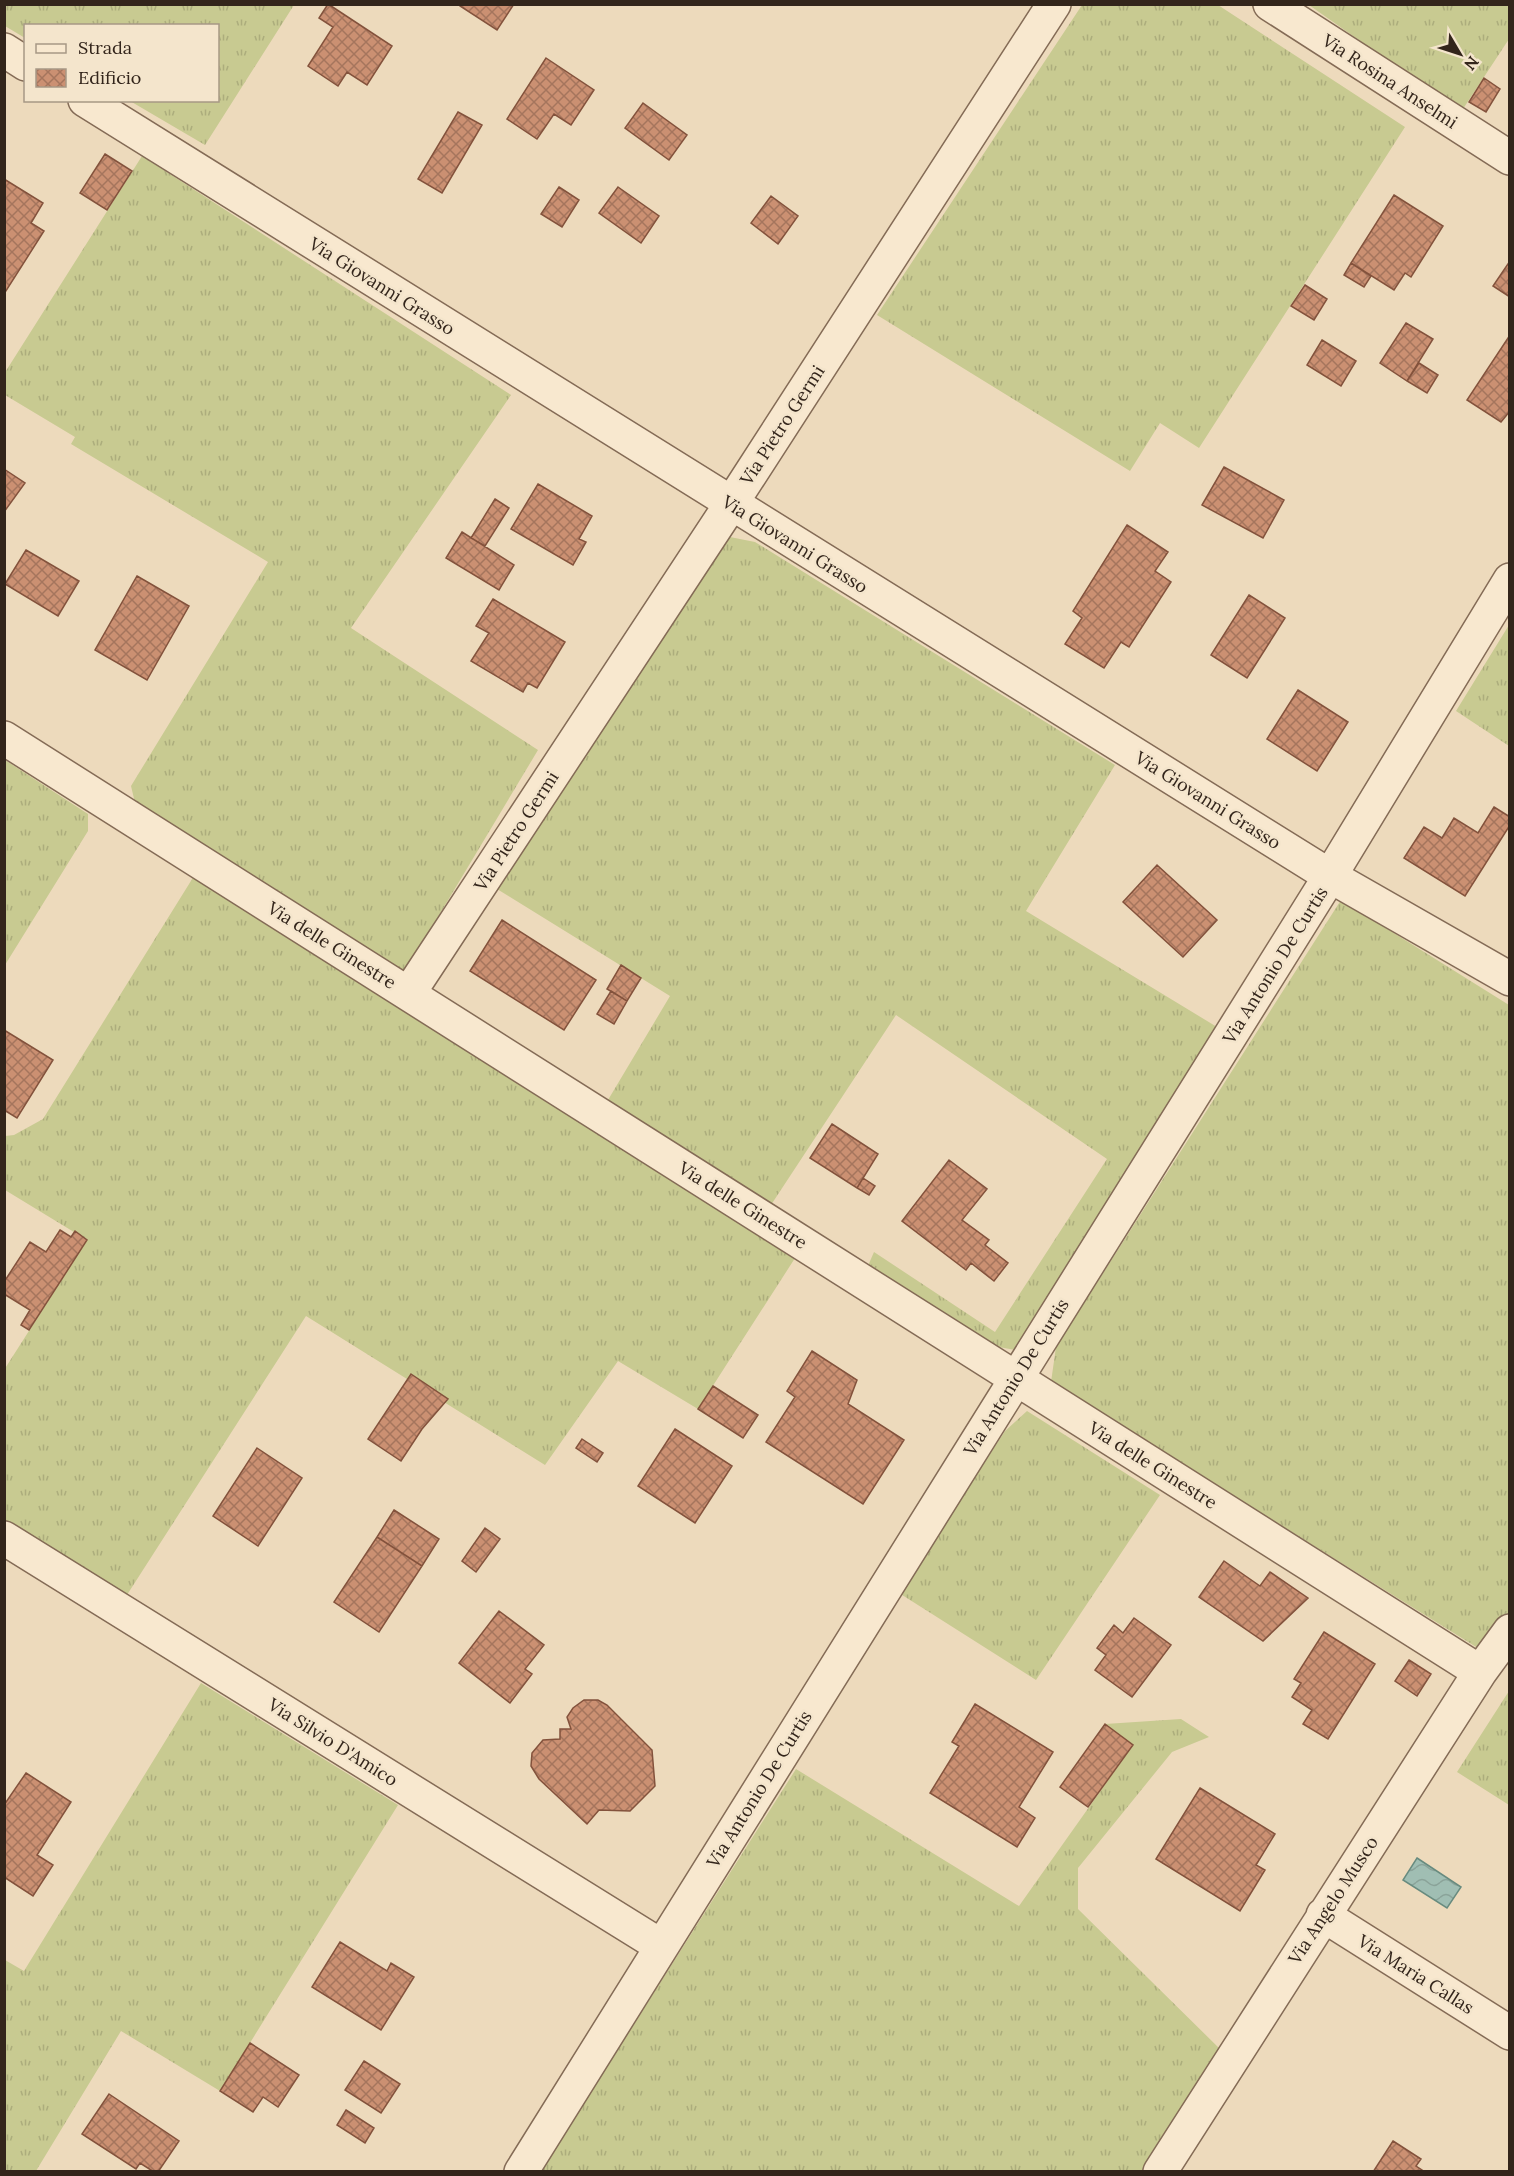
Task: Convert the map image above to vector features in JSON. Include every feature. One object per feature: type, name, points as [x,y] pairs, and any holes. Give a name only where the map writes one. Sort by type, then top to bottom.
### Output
[{"type":"street","name":"Via Pietro Germi","points":[[409,993],[731,504],[1054,4]]},
{"type":"street","name":"Via Rosina Anselmi","points":[[1270,4],[1509,158]]},
{"type":"street","points":[[4,51],[24,63]]},
{"type":"street","name":"Via Giovanni Grasso","points":[[88,102],[1330,876],[1509,979]]},
{"type":"street","name":"Via Antonio De Curtis","points":[[520,2172],[1330,876],[1509,580]]},
{"type":"street","name":"Via delle Ginestre","points":[[4,738],[1480,1672]]},
{"type":"street","name":"Via Silvio D'Amico","points":[[4,1538],[661,1946]]},
{"type":"street","name":"Via Angelo Musco","points":[[1160,2172],[1323,1915],[1509,1631]]},
{"type":"street","name":"Via Maria Callas","points":[[1323,1915],[1509,2033]]},
{"type":"green space","points":[[5,4],[294,4],[205,145],[132,102],[219,102],[219,24],[24,24],[24,37],[5,26]]},
{"type":"green space","points":[[1082,5],[1218,5],[1405,127],[1199,448],[1160,423],[1130,471],[877,315]]},
{"type":"green space","points":[[1309,5],[1509,5],[1509,39],[1461,112]]},
{"type":"green space","points":[[142,156],[511,395],[351,628],[538,750],[405,972],[136,807],[131,786],[268,562],[71,444],[75,437],[5,395],[4,374]]},
{"type":"green space","points":[[730,537],[755,542],[1115,765],[1026,911],[1217,1027],[1015,1350],[988,1345],[867,1268],[874,1252],[995,1332],[1107,1159],[896,1015],[769,1208],[605,1105],[670,996],[497,889]]},
{"type":"green space","points":[[1509,625],[1509,746],[1456,711]]},
{"type":"green space","points":[[5,760],[88,814],[88,831],[5,965]]},
{"type":"green space","points":[[194,876],[396,1006],[797,1255],[698,1409],[618,1361],[545,1465],[306,1316],[125,1598],[5,1523],[4,1370],[87,1240],[5,1190],[5,1136],[14,1135],[43,1119]]},
{"type":"green space","points":[[1341,900],[1509,1005],[1510,1610],[1481,1650],[1051,1382],[1056,1347]]},
{"type":"green space","points":[[1027,1411],[1160,1495],[1036,1680],[899,1593],[1005,1431]]},
{"type":"green space","points":[[201,1683],[398,1805],[220,2091],[121,2031],[36,2171],[5,2171],[5,1960],[24,1971]]},
{"type":"green space","points":[[1509,1691],[1509,1805],[1457,1772]]},
{"type":"green space","points":[[1181,1719],[1209,1737],[1172,1752],[1078,1868],[1078,1909],[1221,2050],[1142,2171],[540,2172],[796,1769],[1019,1906],[1133,1745],[1105,1724]]},
{"type":"water","points":[[1417,1858],[1461,1887],[1447,1908],[1403,1880]]},
{"type":"building","points":[[328,4],[392,46],[367,85],[347,72],[338,86],[308,66],[333,27],[319,18]]},
{"type":"building","points":[[461,4],[514,4],[497,30],[460,6]]},
{"type":"building","points":[[546,58],[594,90],[571,125],[554,114],[537,139],[507,119]]},
{"type":"building","points":[[1484,78],[1500,89],[1486,112],[1469,102]]},
{"type":"building","points":[[643,103],[687,135],[669,160],[625,128]]},
{"type":"building","points":[[458,112],[482,125],[442,193],[418,179]]},
{"type":"building","points":[[105,154],[132,171],[107,210],[80,193]]},
{"type":"building","points":[[4,179],[43,203],[31,223],[44,231],[4,294]]},
{"type":"building","points":[[559,187],[579,200],[562,227],[541,214]]},
{"type":"building","points":[[618,187],[659,216],[641,243],[599,213]]},
{"type":"building","points":[[1394,195],[1443,226],[1411,277],[1405,273],[1394,290],[1351,263]]},
{"type":"building","points":[[771,196],[798,216],[778,244],[751,223]]},
{"type":"building","points":[[1510,261],[1510,297],[1493,286]]},
{"type":"building","points":[[1351,263],[1371,276],[1364,287],[1344,275]]},
{"type":"building","points":[[1305,285],[1327,299],[1314,320],[1291,306]]},
{"type":"building","points":[[1406,323],[1433,339],[1407,381],[1380,363]]},
{"type":"building","points":[[1510,335],[1510,411],[1501,422],[1467,400]]},
{"type":"building","points":[[1322,340],[1356,361],[1341,386],[1307,365]]},
{"type":"building","points":[[1419,363],[1438,375],[1427,393],[1407,381]]},
{"type":"building","points":[[1224,467],[1284,500],[1263,538],[1202,505]]},
{"type":"building","points":[[4,469],[25,483],[4,512]]},
{"type":"building","points":[[538,484],[592,516],[579,539],[586,542],[573,565],[511,529]]},
{"type":"building","points":[[495,499],[509,508],[485,546],[471,538]]},
{"type":"building","points":[[1127,525],[1168,552],[1155,571],[1171,582],[1129,647],[1121,642],[1104,668],[1065,644],[1082,618],[1073,611]]},
{"type":"building","points":[[462,532],[514,565],[499,590],[446,558]]},
{"type":"building","points":[[26,550],[79,581],[58,616],[5,584]]},
{"type":"building","points":[[137,576],[189,606],[147,680],[95,650]]},
{"type":"building","points":[[1249,595],[1285,618],[1247,678],[1211,655]]},
{"type":"building","points":[[493,599],[565,642],[537,688],[528,683],[523,692],[471,661],[489,633],[476,626]]},
{"type":"building","points":[[1298,690],[1348,722],[1317,771],[1267,739]]},
{"type":"building","points":[[1494,807],[1510,817],[1510,825],[1465,896],[1404,858],[1424,827],[1442,838],[1454,818],[1478,833]]},
{"type":"building","points":[[1157,865],[1217,920],[1183,957],[1123,902]]},
{"type":"building","points":[[502,920],[596,980],[564,1030],[470,971]]},
{"type":"building","points":[[621,965],[641,978],[627,1001],[607,989]]},
{"type":"building","points":[[611,991],[627,1001],[614,1024],[597,1014]]},
{"type":"building","points":[[4,1030],[53,1060],[17,1118],[4,1110]]},
{"type":"building","points":[[832,1124],[878,1154],[857,1188],[810,1158]]},
{"type":"building","points":[[949,1160],[987,1189],[962,1220],[989,1240],[985,1245],[1008,1263],[994,1281],[971,1263],[966,1270],[902,1221]]},
{"type":"building","points":[[863,1178],[875,1186],[869,1195],[857,1188]]},
{"type":"building","points":[[60,1230],[71,1237],[75,1231],[87,1240],[29,1330],[21,1325],[30,1310],[4,1294],[4,1282],[30,1242],[46,1252]]},
{"type":"building","points":[[812,1351],[857,1380],[848,1404],[904,1440],[863,1504],[766,1442],[795,1397],[787,1391]]},
{"type":"building","points":[[411,1374],[448,1399],[422,1429],[401,1461],[368,1439]]},
{"type":"building","points":[[713,1386],[758,1415],[743,1438],[698,1409]]},
{"type":"building","points":[[675,1429],[732,1466],[695,1523],[638,1486]]},
{"type":"building","points":[[582,1439],[603,1453],[597,1462],[576,1448]]},
{"type":"building","points":[[257,1448],[302,1478],[258,1546],[213,1516]]},
{"type":"building","points":[[394,1510],[439,1539],[422,1566],[377,1537]]},
{"type":"building","points":[[485,1528],[500,1539],[476,1572],[462,1561]]},
{"type":"building","points":[[377,1537],[422,1566],[379,1632],[334,1602]]},
{"type":"building","points":[[1224,1561],[1260,1586],[1270,1572],[1308,1598],[1263,1641],[1199,1597]]},
{"type":"building","points":[[499,1611],[544,1645],[525,1669],[532,1674],[510,1703],[459,1663]]},
{"type":"building","points":[[1134,1618],[1171,1645],[1132,1697],[1095,1670],[1106,1655],[1097,1648],[1114,1625],[1123,1633]]},
{"type":"building","points":[[1324,1632],[1375,1664],[1328,1739],[1303,1724],[1312,1710],[1292,1697],[1301,1683],[1294,1679]]},
{"type":"building","points":[[1409,1660],[1431,1674],[1417,1696],[1395,1681]]},
{"type":"building","points":[[584,1700],[598,1700],[607,1705],[652,1750],[655,1786],[630,1811],[599,1810],[587,1824],[539,1779],[531,1766],[532,1753],[543,1740],[560,1739],[560,1729],[571,1729],[567,1717],[573,1708]]},
{"type":"building","points":[[975,1704],[1053,1752],[1019,1807],[1035,1818],[1017,1847],[930,1793],[959,1746],[952,1742]]},
{"type":"building","points":[[1105,1724],[1133,1745],[1088,1807],[1060,1787]]},
{"type":"building","points":[[26,1773],[71,1802],[37,1855],[53,1865],[33,1896],[4,1877],[4,1805]]},
{"type":"building","points":[[1200,1788],[1275,1834],[1256,1865],[1265,1870],[1240,1911],[1156,1859]]},
{"type":"building","points":[[340,1942],[387,1971],[391,1963],[414,1977],[381,2030],[312,1987]]},
{"type":"building","points":[[250,2043],[299,2075],[278,2107],[263,2097],[253,2112],[220,2091]]},
{"type":"building","points":[[364,2061],[400,2084],[381,2113],[345,2090]]},
{"type":"building","points":[[109,2094],[179,2141],[158,2172],[140,2163],[136,2169],[82,2134]]},
{"type":"building","points":[[346,2110],[374,2128],[365,2143],[337,2125]]},
{"type":"building","points":[[1393,2141],[1421,2159],[1416,2166],[1425,2172],[1373,2172]]}]
